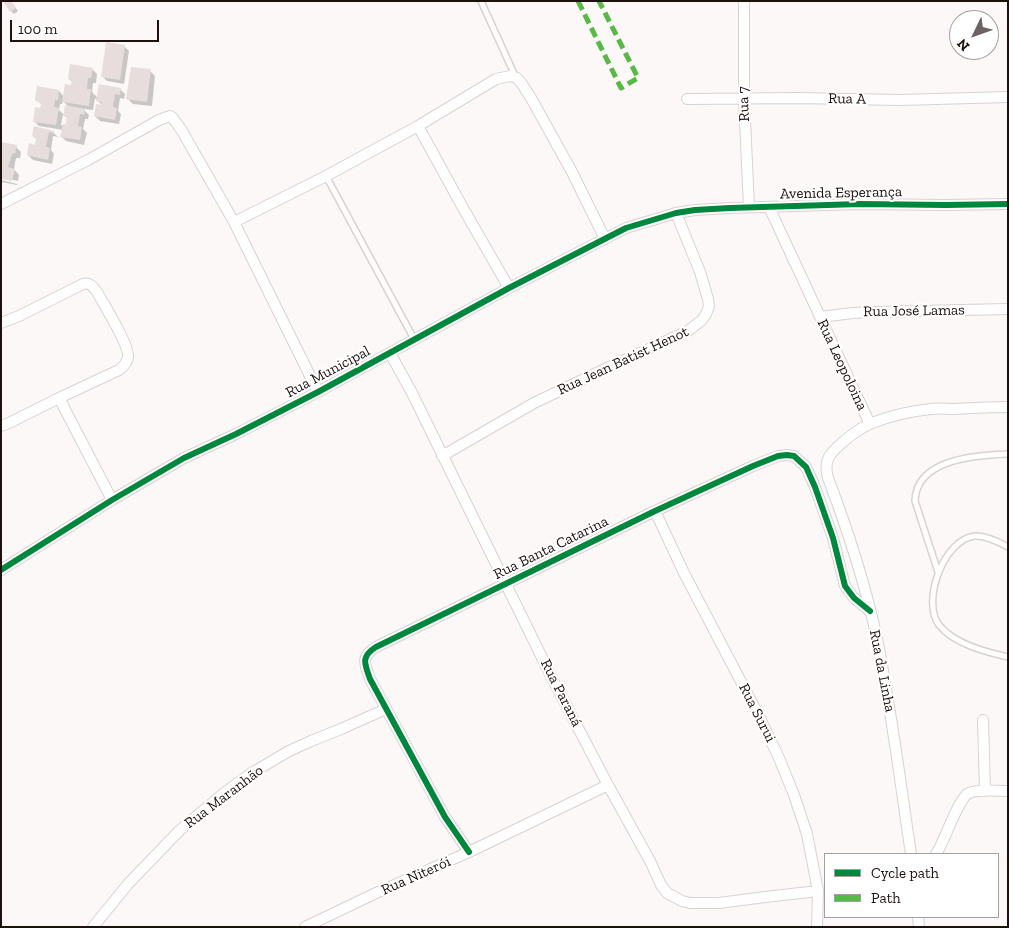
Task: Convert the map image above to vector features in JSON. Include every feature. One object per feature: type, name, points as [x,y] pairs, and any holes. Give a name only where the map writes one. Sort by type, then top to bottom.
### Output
[{"type":"street","name":"Rua 7","points":[[744,1],[744,98],[749,206]]},
{"type":"street","points":[[234,222],[326,176],[418,126],[496,79],[510,76],[517,78],[531,98],[572,172],[605,239]]},
{"type":"street","name":"Rua A","points":[[686,99],[797,98],[900,100],[1008,97]]},
{"type":"street","name":"Rua Municipal","points":[[1,204],[170,116],[175,119],[234,222],[318,392]]},
{"type":"street","points":[[418,126],[509,288]]},
{"type":"street","name":"Avenida Esperança","points":[[676,214],[695,210],[749,206],[1008,204]]},
{"type":"street","name":"Rua Leopoloina","points":[[769,207],[870,424],[911,412],[932,409],[1008,407]]},
{"type":"street","name":"Rua Municipal","points":[[1,570],[112,500],[184,458],[318,392],[509,288],[626,228],[676,214]]},
{"type":"street","name":"Rua Jean Batist Henot","points":[[442,456],[534,403],[688,331],[702,320],[709,306],[708,299],[700,272],[676,214]]},
{"type":"street","points":[[1,323],[88,283],[94,288],[114,322],[128,353],[128,359],[124,366],[118,370],[1,426]]},
{"type":"street","name":"Rua José Lamas","points":[[820,317],[872,312],[1008,309]]},
{"type":"street","name":"Rua Paraná","points":[[390,353],[412,393],[558,690],[661,884],[668,893],[690,903],[719,903],[818,892]]},
{"type":"street","points":[[59,398],[112,500]]},
{"type":"street","name":"Rua da Linha","points":[[870,424],[836,448],[829,457],[826,471],[848,532],[875,632],[888,702],[911,853]]},
{"type":"street","name":"Rua Banta Catarina","points":[[469,852],[446,817],[370,679],[364,663],[370,651],[655,511],[754,466],[778,456],[787,455],[794,456],[806,467],[833,538],[846,586],[854,598],[870,611]]},
{"type":"street","name":"Rua Surui","points":[[655,511],[684,573],[759,716],[794,795],[807,834],[818,892],[818,927]]},
{"type":"street","name":"Rua Maranhão","points":[[93,927],[128,884],[180,830],[244,778],[304,744],[386,709]]},
{"type":"street","points":[[983,720],[985,791]]},
{"type":"street","name":"Rua Niterói","points":[[305,927],[469,852],[608,785]]},
{"type":"street","points":[[937,853],[958,805],[968,793],[1008,791]]},
{"type":"lane","points":[[482,1],[517,78]]},
{"type":"lane","points":[[326,176],[414,340]]},
{"type":"lane","points":[[938,572],[915,501],[918,484],[942,464],[984,454],[1008,454]]},
{"type":"lane","points":[[1008,548],[992,539],[975,536],[956,546],[938,572],[932,604],[940,626],[952,636],[974,647],[1008,657]]},
{"type":"building","points":[[3,1],[11,1],[16,8],[10,12]]},
{"type":"building","points":[[106,42],[125,45],[120,80],[101,77]]},
{"type":"building","points":[[70,64],[93,68],[91,78],[88,78],[87,89],[91,89],[89,106],[62,102],[65,84],[71,85],[72,80],[68,79]]},
{"type":"building","points":[[131,67],[151,69],[147,102],[126,99]]},
{"type":"building","points":[[99,84],[121,88],[120,95],[115,94],[113,107],[117,108],[115,120],[94,116],[96,104],[102,105],[102,102],[96,101]]},
{"type":"building","points":[[37,86],[59,90],[58,100],[55,100],[54,107],[59,108],[56,125],[33,122],[35,107],[40,108],[41,104],[35,100]]},
{"type":"building","points":[[65,105],[85,109],[84,115],[80,114],[78,126],[82,127],[80,140],[60,137],[63,124],[66,124],[67,117],[63,116]]},
{"type":"building","points":[[34,126],[54,131],[53,133],[49,132],[46,147],[50,148],[48,160],[27,155],[29,143],[35,145],[36,139],[32,136]]},
{"type":"building","points":[[1,142],[17,145],[8,167],[15,169],[12,181],[1,179]]},
{"type":"marked path","points":[[578,1],[621,88],[638,78],[599,1]]},
{"type":"cycle path","points":[[1,570],[112,500],[184,458],[318,392],[509,288],[626,228],[676,213],[695,210],[860,204],[1008,204]]},
{"type":"cycle path","points":[[469,852],[445,817],[370,679],[365,661],[368,654],[376,647],[655,511],[753,466],[778,456],[787,455],[794,456],[806,467],[833,538],[845,586],[854,598],[870,611]]}]
